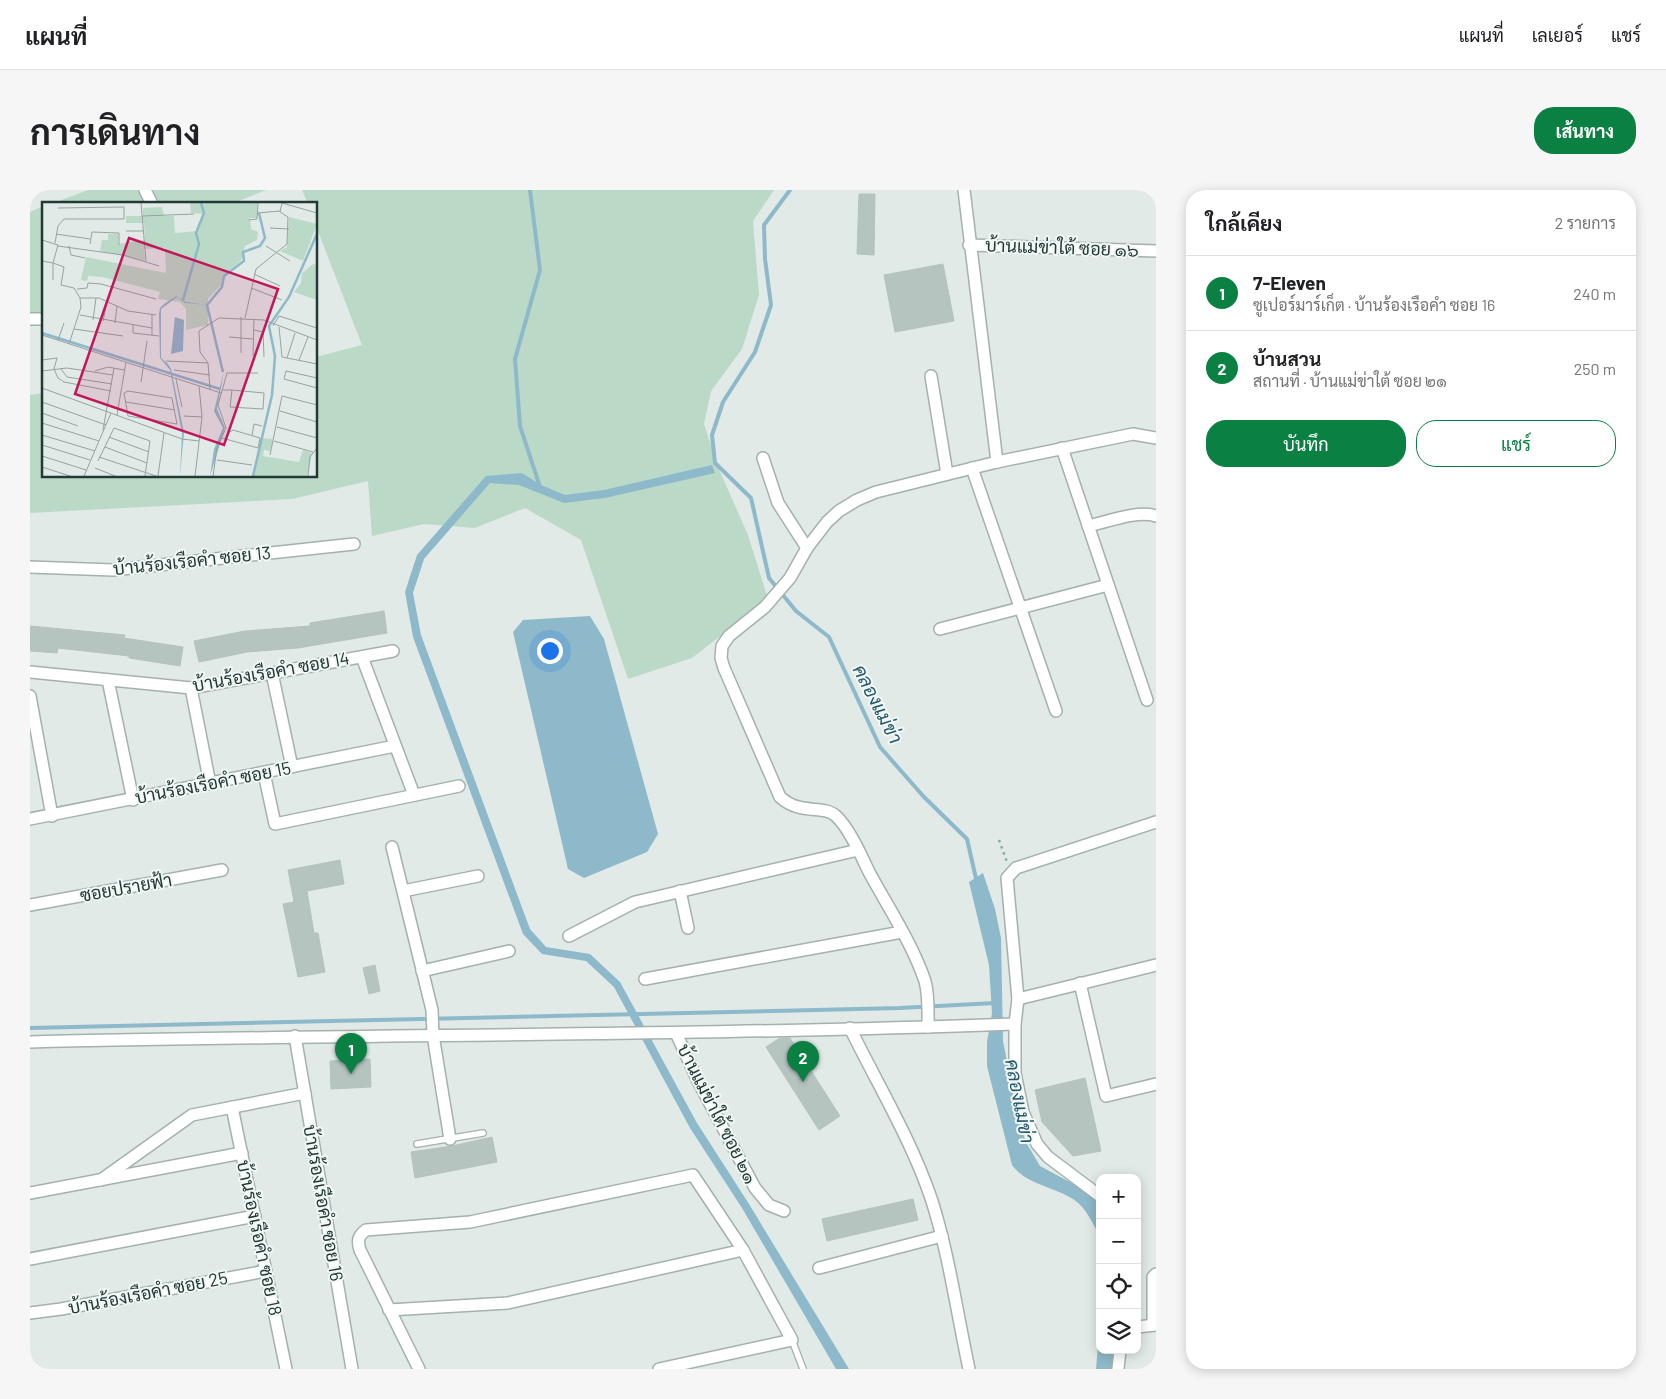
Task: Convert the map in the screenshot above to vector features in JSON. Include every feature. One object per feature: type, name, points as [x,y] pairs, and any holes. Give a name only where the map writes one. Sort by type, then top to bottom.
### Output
[{"type":"street","points":[[146,190],[151,202]]},
{"type":"street","points":[[964,190],[969,245],[997,462]]},
{"type":"street","name":"บ้านแม่ข่าใต้ ซอย ๑๖","points":[[969,245],[1156,251]]},
{"type":"street","points":[[931,376],[947,474]]},
{"type":"street","points":[[928,1027],[929,1000],[924,981],[902,932],[858,850],[835,815],[828,811],[799,809],[789,806],[780,797],[724,668],[721,658],[722,646],[729,636],[765,607],[790,578],[807,548],[827,522],[839,511],[857,500],[876,492],[1062,448],[1133,434],[1156,438]]},
{"type":"street","points":[[1062,448],[1147,700]]},
{"type":"street","points":[[763,458],[778,503],[807,548]]},
{"type":"street","points":[[972,468],[1056,711]]},
{"type":"street","points":[[1088,526],[1138,515],[1149,514],[1156,516]]},
{"type":"street","name":"บ้านร้องเรือคำ ซอย 13","points":[[30,567],[113,570],[354,544]]},
{"type":"street","points":[[940,629],[1108,585]]},
{"type":"street","name":"บ้านร้องเรือคำ ซอย 14","points":[[30,672],[191,688],[393,651]]},
{"type":"street","points":[[362,657],[414,795]]},
{"type":"street","points":[[272,673],[292,768]]},
{"type":"street","points":[[108,680],[133,800]]},
{"type":"street","points":[[191,688],[210,784]]},
{"type":"street","points":[[30,696],[52,816]]},
{"type":"street","name":"บ้านร้องเรือคำ ซอย 15","points":[[30,819],[133,800],[395,746]]},
{"type":"street","points":[[264,773],[275,824],[459,786]]},
{"type":"street","points":[[1096,1193],[1048,1157],[1037,1144],[1023,1112],[1014,1072],[1015,1024],[1018,999],[1007,878],[1016,868],[1069,849],[1156,822]]},
{"type":"street","points":[[392,847],[432,1010],[433,1035],[450,1139]]},
{"type":"street","points":[[570,936],[635,902],[858,850]]},
{"type":"street","name":"ซอยปรายฟ้า","points":[[30,905],[222,870]]},
{"type":"street","points":[[403,891],[478,876]]},
{"type":"street","points":[[680,891],[688,928]]},
{"type":"street","points":[[645,979],[902,932]]},
{"type":"street","points":[[422,971],[509,951]]},
{"type":"street","points":[[1018,999],[1156,964]]},
{"type":"street","points":[[1080,984],[1106,1096],[1156,1084]]},
{"type":"street","points":[[30,1042],[295,1036],[676,1033],[1015,1024]]},
{"type":"street","points":[[850,1028],[918,1166],[942,1236],[969,1369]]},
{"type":"street","name":"บ้านแม่ข่าใต้ ซอย ๒๑","points":[[676,1033],[703,1091],[755,1188],[769,1205],[784,1211]]},
{"type":"street","name":"บ้านร้องเรือคำ ซอย 16","points":[[295,1036],[352,1369]]},
{"type":"street","points":[[101,1180],[192,1116],[304,1093]]},
{"type":"street","name":"บ้านร้องเรือคำ ซอย 18","points":[[232,1107],[286,1369]]},
{"type":"street","points":[[30,1193],[242,1153]]},
{"type":"street","points":[[419,1369],[358,1243],[360,1235],[366,1230],[470,1222],[693,1175],[743,1250],[792,1340],[659,1369]]},
{"type":"street","points":[[30,1259],[255,1216]]},
{"type":"street","points":[[819,1268],[942,1236]]},
{"type":"street","points":[[390,1310],[508,1303],[743,1250]]},
{"type":"street","name":"บ้านร้องเรือคำ ซอย 25","points":[[30,1313],[266,1271]]},
{"type":"street","points":[[1141,1326],[1154,1325],[1152,1277],[1156,1274]]},
{"type":"street","points":[[1118,1369],[1120,1354]]},
{"type":"lane","points":[[417,1144],[483,1133]]},
{"type":"lane","points":[[792,1340],[803,1369]]},
{"type":"path","points":[[999,840],[1011,872]]},
{"type":"green space","points":[[88,190],[266,190],[236,202],[56,202]]},
{"type":"green space","points":[[302,190],[774,190],[753,221],[759,295],[742,349],[711,391],[704,424],[718,467],[748,535],[768,599],[692,658],[628,679],[581,540],[525,508],[475,528],[424,524],[372,536],[368,481],[292,499],[30,513],[30,395],[42,393],[42,478],[318,478],[318,356],[362,345],[318,231],[318,202],[307,202]]},
{"type":"green space","points":[[42,207],[42,313],[30,315],[30,212]]},
{"type":"water","points":[[712,465],[715,473],[605,498],[564,503],[519,485],[490,483],[424,559],[413,593],[421,635],[530,929],[546,947],[590,954],[620,982],[697,1123],[749,1204],[849,1369],[836,1369],[742,1208],[690,1128],[614,987],[586,961],[542,954],[523,934],[413,637],[405,592],[417,555],[486,476],[522,473],[541,485],[565,495],[604,490]]},
{"type":"water","points":[[590,616],[604,639],[658,834],[647,852],[584,878],[568,869],[513,632],[523,620]]},
{"type":"water","points":[[983,873],[995,909],[1001,938],[1003,1041],[1019,1123],[1027,1144],[1040,1166],[1079,1187],[1096,1200],[1096,1229],[1078,1202],[1025,1177],[1012,1165],[987,1066],[987,1042],[992,1013],[989,965],[969,882]]},
{"type":"water","points":[[1097,1354],[1116,1354],[1114,1369],[1096,1369]]},
{"type":"building","points":[[859,194],[875,194],[874,255],[857,254]]},
{"type":"building","points":[[943,264],[954,321],[895,332],[884,275]]},
{"type":"building","points":[[384,611],[387,633],[298,648],[247,652],[199,662],[194,641],[245,631],[310,626],[310,623]]},
{"type":"building","points":[[30,626],[125,635],[124,638],[183,647],[180,666],[129,658],[129,656],[58,648],[57,653],[30,651]]},
{"type":"building","points":[[340,860],[344,884],[307,891],[314,933],[318,933],[325,972],[298,977],[283,904],[294,902],[288,870]]},
{"type":"building","points":[[375,965],[380,991],[369,994],[363,968]]},
{"type":"building","points":[[780,1038],[790,1038],[840,1116],[819,1130],[766,1047]]},
{"type":"building","points":[[370,1059],[371,1087],[331,1089],[330,1061]]},
{"type":"building","points":[[1085,1078],[1101,1151],[1073,1156],[1042,1122],[1035,1090]]},
{"type":"building","points":[[492,1137],[497,1162],[415,1178],[411,1152],[452,1146]]},
{"type":"building","points":[[913,1199],[918,1220],[827,1241],[822,1219]]},
{"type":"waterway","points":[[530,190],[540,270],[515,359],[520,426],[540,487]]},
{"type":"waterway","name":"คลองแม่ข่า","points":[[790,190],[764,225],[765,259],[771,305],[755,352],[723,402],[712,435],[715,463],[751,498],[769,578],[796,611],[829,637],[880,747],[924,797],[967,839],[977,883]]},
{"type":"waterway","points":[[30,1028],[900,1008],[995,1003]]},
{"type":"place","name":"7-Eleven","points":[[351,1074]]},
{"type":"place","name":"บ้านสวน","points":[[803,1082]]}]
